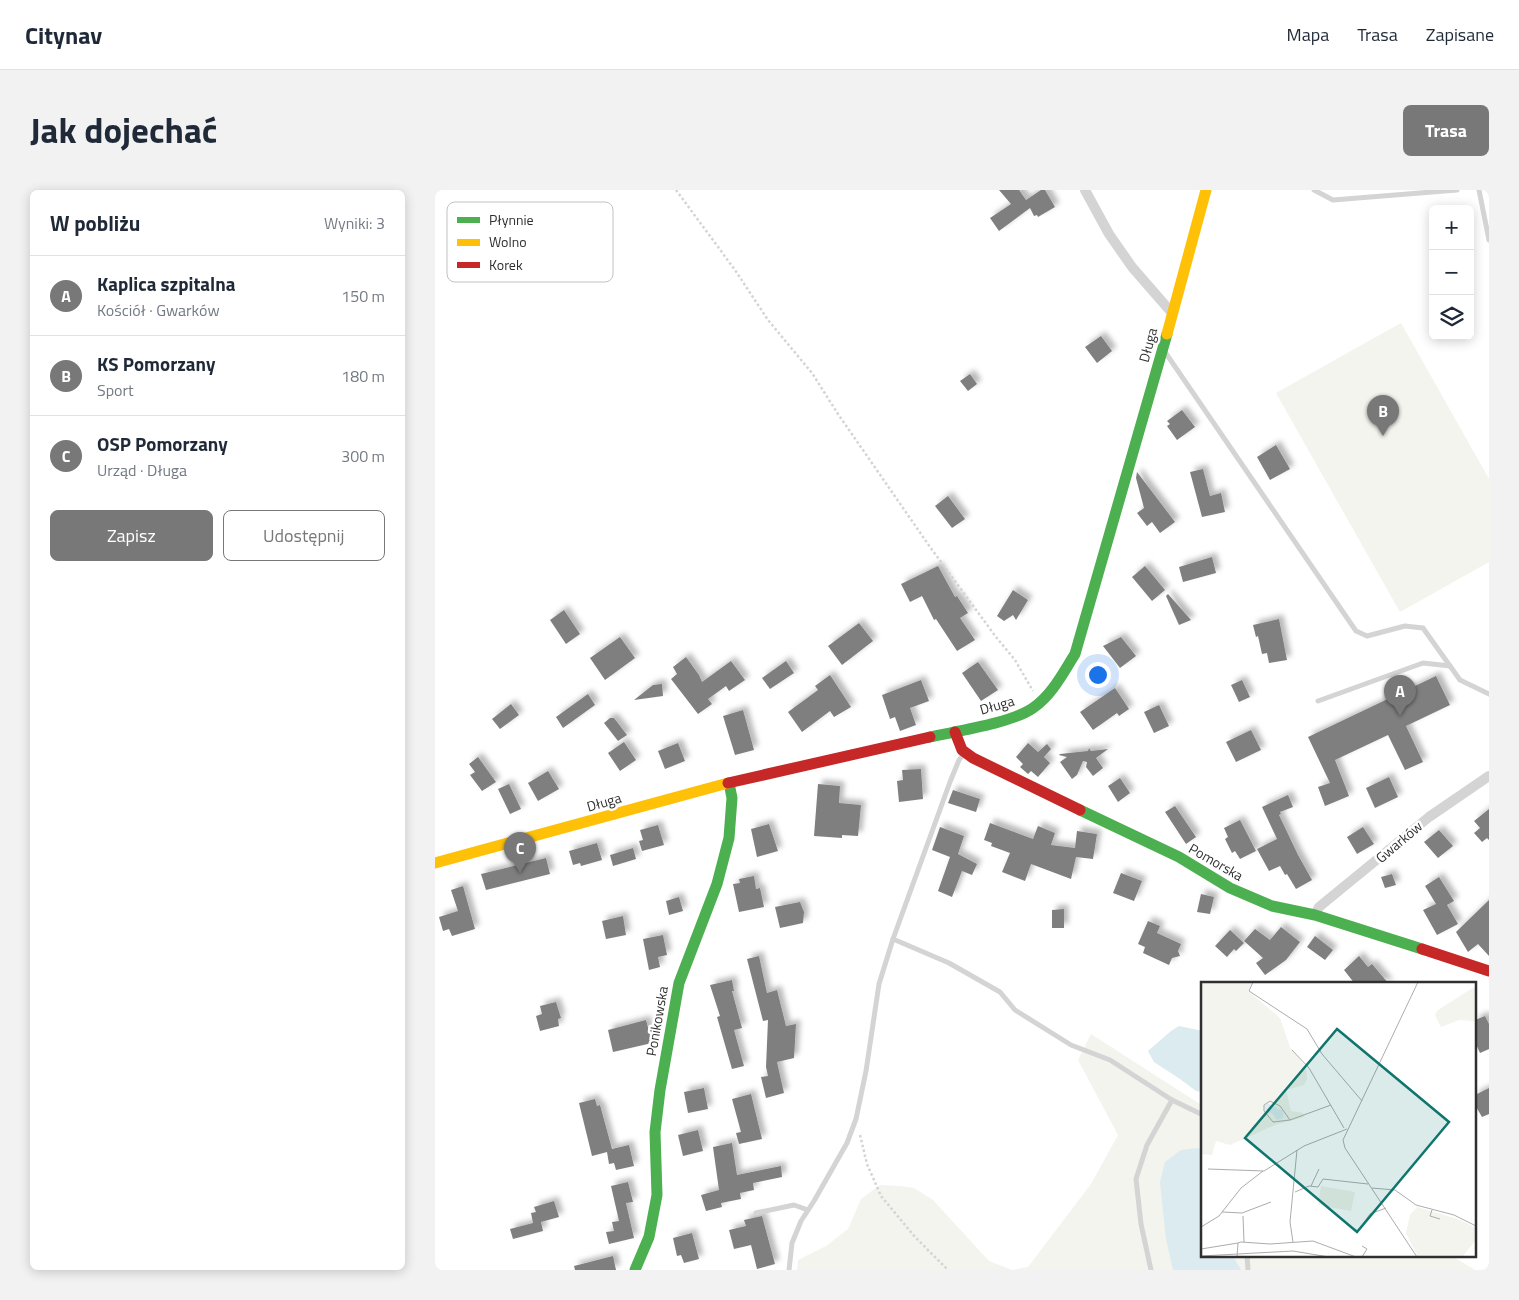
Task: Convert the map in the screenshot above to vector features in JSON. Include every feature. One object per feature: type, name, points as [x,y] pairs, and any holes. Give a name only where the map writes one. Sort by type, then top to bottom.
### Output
[{"type":"street","points":[[1085,190],[1109,234],[1131,267],[1172,313]]},
{"type":"street","name":"Długa","points":[[435,863],[729,782],[995,722],[1026,712],[1039,703],[1056,685],[1075,654],[1163,349],[1206,190]]},
{"type":"street","points":[[955,732],[959,745],[965,754]]},
{"type":"street","name":"Pomorska","points":[[965,754],[1179,858],[1239,892],[1272,906],[1315,915],[1489,971]]},
{"type":"street","name":"Gwarków","points":[[1315,915],[1319,907],[1429,817],[1489,776]]},
{"type":"street","name":"Ponikowska","points":[[635,1270],[649,1237],[657,1195],[655,1132],[660,1090],[679,983],[717,884],[729,838],[732,798],[729,782]]},
{"type":"lane","points":[[1314,190],[1333,200],[1457,190]]},
{"type":"lane","points":[[1479,190],[1489,240]]},
{"type":"lane","points":[[1163,349],[1356,631],[1367,636],[1405,626],[1423,628],[1435,642],[1460,680],[1489,694]]},
{"type":"lane","points":[[1318,701],[1423,663],[1450,666]]},
{"type":"lane","points":[[789,1270],[793,1243],[801,1220],[815,1200],[847,1143],[866,1071],[879,984],[893,939],[950,782],[959,760],[965,754]]},
{"type":"lane","points":[[893,939],[949,963],[992,987],[1000,992],[1015,1010],[1071,1045],[1110,1060],[1172,1100],[1201,1114]]},
{"type":"lane","points":[[1151,1270],[1141,1224],[1137,1179],[1147,1145],[1172,1100]]},
{"type":"lane","points":[[756,1213],[794,1205],[807,1210]]},
{"type":"path","points":[[676,190],[735,270],[768,320],[812,373],[930,547],[1015,660],[1039,703]]},
{"type":"path","points":[[855,1118],[867,1164],[881,1196],[915,1237],[948,1270]]},
{"type":"shaded area","points":[[1401,323],[1489,479],[1489,562],[1400,612],[1276,393]]},
{"type":"shaded area","points":[[1179,1026],[1201,1031],[1201,1092],[1196,1091],[1154,1062],[1148,1051]]},
{"type":"shaded area","points":[[1091,1034],[1201,1105],[1201,1258],[1455,1258],[1475,1270],[1012,1270],[1028,1267],[1091,1184],[1118,1135],[1078,1060]]},
{"type":"shaded area","points":[[1198,1148],[1201,1150],[1201,1258],[1234,1258],[1241,1270],[1173,1270],[1166,1239],[1160,1182],[1165,1162],[1181,1150]]},
{"type":"shaded area","points":[[880,1185],[914,1188],[933,1200],[989,1261],[1012,1270],[797,1270],[798,1260],[826,1246],[848,1229],[861,1199]]},
{"type":"building","points":[[999,190],[1019,190],[1026,200],[1041,190],[1045,190],[1055,207],[1038,217],[1037,215],[1034,216],[1030,208],[999,231],[990,218],[1011,204]]},
{"type":"building","points":[[1101,336],[1112,351],[1097,363],[1085,347]]},
{"type":"building","points":[[970,374],[977,384],[968,391],[960,381]]},
{"type":"building","points":[[1182,410],[1195,427],[1177,440],[1167,426],[1170,424],[1167,421]]},
{"type":"building","points":[[1276,445],[1290,469],[1270,480],[1257,457]]},
{"type":"building","points":[[1203,469],[1210,496],[1221,493],[1225,512],[1202,517],[1190,472]]},
{"type":"building","points":[[1137,472],[1175,522],[1160,533],[1152,522],[1147,526],[1137,513],[1144,508],[1136,478]]},
{"type":"building","points":[[948,496],[965,519],[952,528],[935,506]]},
{"type":"building","points":[[1212,557],[1216,573],[1183,582],[1179,567]]},
{"type":"building","points":[[938,566],[955,597],[957,596],[968,613],[960,618],[975,640],[957,651],[936,619],[934,620],[922,596],[910,602],[901,584]]},
{"type":"building","points":[[1145,566],[1165,590],[1152,601],[1132,577]]},
{"type":"building","points":[[1013,590],[1028,600],[1016,620],[1013,615],[1004,621],[997,616]]},
{"type":"building","points":[[1168,594],[1191,620],[1179,625],[1166,596]]},
{"type":"building","points":[[564,610],[580,634],[566,644],[550,620]]},
{"type":"building","points":[[1279,619],[1287,660],[1269,663],[1267,653],[1262,654],[1258,636],[1256,637],[1253,625]]},
{"type":"building","points":[[859,623],[873,641],[842,665],[828,646]]},
{"type":"building","points":[[620,637],[635,658],[605,680],[590,658]]},
{"type":"building","points":[[1121,637],[1136,656],[1120,668],[1103,646]]},
{"type":"building","points":[[686,657],[702,682],[731,661],[745,680],[729,691],[726,686],[708,699],[712,704],[698,714],[671,679],[677,674],[673,667]]},
{"type":"building","points":[[786,661],[794,673],[770,689],[762,678]]},
{"type":"building","points":[[978,662],[998,690],[981,701],[962,673]]},
{"type":"building","points":[[830,675],[851,707],[834,717],[830,711],[802,732],[788,712],[818,690],[815,686]]},
{"type":"building","points":[[1436,676],[1450,705],[1406,726],[1423,762],[1405,770],[1388,735],[1335,760],[1349,796],[1325,806],[1318,787],[1330,783],[1308,737]]},
{"type":"building","points":[[921,680],[929,701],[910,708],[916,725],[900,731],[895,717],[890,719],[882,695]]},
{"type":"building","points":[[1242,680],[1250,697],[1239,702],[1231,685]]},
{"type":"building","points":[[662,684],[663,696],[634,700],[653,685]]},
{"type":"building","points":[[1115,688],[1129,709],[1119,716],[1117,713],[1093,730],[1080,712]]},
{"type":"building","points":[[588,694],[595,705],[563,728],[556,717]]},
{"type":"building","points":[[511,704],[519,715],[500,729],[492,719]]},
{"type":"building","points":[[1159,705],[1169,726],[1154,733],[1144,712]]},
{"type":"building","points":[[743,710],[754,750],[735,755],[723,716]]},
{"type":"building","points":[[610,718],[614,718],[627,735],[618,741],[604,723]]},
{"type":"building","points":[[1251,730],[1261,750],[1236,762],[1226,742]]},
{"type":"building","points":[[624,742],[636,760],[620,771],[608,753]]},
{"type":"building","points":[[678,743],[685,761],[665,769],[658,751]]},
{"type":"building","points":[[1028,743],[1038,752],[1047,744],[1051,749],[1044,757],[1050,763],[1038,777],[1031,771],[1028,774],[1020,767],[1023,764],[1016,757]]},
{"type":"building","points":[[1089,748],[1091,751],[1108,749],[1096,758],[1103,768],[1093,776],[1086,767],[1087,762],[1083,761],[1077,775],[1072,779],[1060,762],[1067,757],[1059,755],[1088,751]]},
{"type":"building","points":[[478,757],[496,782],[482,791],[470,775],[475,772],[469,764]]},
{"type":"building","points":[[921,769],[923,799],[899,802],[897,781],[903,780],[902,770]]},
{"type":"building","points":[[548,771],[559,789],[538,801],[528,783]]},
{"type":"building","points":[[1389,777],[1398,797],[1375,808],[1366,788]]},
{"type":"building","points":[[1120,778],[1130,793],[1118,802],[1108,786]]},
{"type":"building","points":[[509,784],[521,809],[510,814],[498,789]]},
{"type":"building","points":[[818,784],[840,786],[839,803],[861,805],[858,836],[842,835],[842,838],[814,836]]},
{"type":"building","points":[[953,790],[980,799],[976,812],[948,803]]},
{"type":"building","points":[[1288,795],[1293,807],[1280,812],[1281,814],[1279,815],[1312,880],[1296,889],[1280,866],[1269,871],[1257,849],[1277,839],[1262,807]]},
{"type":"building","points":[[1175,806],[1196,837],[1186,844],[1165,812]]},
{"type":"building","points":[[1489,809],[1489,840],[1487,838],[1482,842],[1474,833],[1480,828],[1474,821]]},
{"type":"building","points":[[1240,820],[1256,851],[1240,859],[1235,851],[1232,853],[1225,839],[1228,837],[1224,828]]},
{"type":"building","points":[[990,823],[1033,839],[1038,826],[1055,833],[1051,845],[1075,848],[1077,831],[1097,834],[1093,859],[1076,857],[1071,879],[1031,864],[1025,881],[1002,872],[1010,853],[991,846],[992,843],[984,840]]},
{"type":"building","points":[[769,824],[778,851],[757,857],[751,829]]},
{"type":"building","points":[[658,825],[664,845],[642,851],[639,841],[643,840],[640,830]]},
{"type":"building","points":[[940,827],[964,836],[958,854],[977,864],[972,875],[962,871],[952,897],[938,891],[950,857],[932,850]]},
{"type":"building","points":[[1363,827],[1374,844],[1357,854],[1347,837]]},
{"type":"building","points":[[1439,830],[1453,846],[1438,858],[1424,842]]},
{"type":"building","points":[[597,843],[602,860],[581,866],[580,863],[573,865],[569,851]]},
{"type":"building","points":[[633,848],[636,859],[613,866],[610,855]]},
{"type":"building","points":[[546,858],[550,874],[486,890],[481,874]]},
{"type":"building","points":[[1121,873],[1142,881],[1134,901],[1113,893]]},
{"type":"building","points":[[1392,874],[1396,885],[1385,888],[1381,877]]},
{"type":"building","points":[[754,876],[756,889],[760,888],[764,907],[739,912],[733,884],[740,883],[739,879]]},
{"type":"building","points":[[1439,877],[1454,901],[1447,905],[1458,924],[1437,935],[1423,910],[1436,904],[1425,886]]},
{"type":"building","points":[[463,886],[475,929],[452,936],[449,929],[443,931],[439,917],[458,911],[451,890]]},
{"type":"building","points":[[1201,894],[1214,897],[1210,914],[1197,912]]},
{"type":"building","points":[[679,897],[683,911],[669,915],[666,901]]},
{"type":"building","points":[[1489,900],[1489,956],[1478,944],[1468,952],[1456,932]]},
{"type":"building","points":[[800,902],[804,912],[803,923],[780,928],[775,907]]},
{"type":"building","points":[[1064,909],[1064,928],[1052,928],[1052,910]]},
{"type":"building","points":[[623,916],[626,935],[606,939],[602,921]]},
{"type":"building","points":[[1148,921],[1160,926],[1157,933],[1181,944],[1178,951],[1180,956],[1172,958],[1169,965],[1143,953],[1145,947],[1138,944]]},
{"type":"building","points":[[1281,927],[1300,942],[1286,960],[1265,975],[1256,963],[1263,958],[1244,941],[1255,929],[1270,940]]},
{"type":"building","points":[[1230,930],[1244,943],[1236,951],[1234,949],[1227,957],[1215,946]]},
{"type":"building","points":[[663,935],[667,955],[658,957],[660,967],[649,970],[643,939]]},
{"type":"building","points":[[1315,936],[1333,950],[1325,960],[1307,947]]},
{"type":"building","points":[[759,956],[767,993],[777,990],[786,1026],[796,1024],[794,1058],[777,1062],[784,1093],[766,1098],[761,1077],[768,1076],[766,1067],[768,1020],[763,1021],[747,959]]},
{"type":"building","points":[[1359,956],[1368,967],[1372,964],[1387,982],[1353,982],[1344,970]]},
{"type":"building","points":[[732,980],[734,991],[732,991],[742,1028],[734,1030],[744,1066],[732,1069],[717,1017],[720,1016],[710,985]]},
{"type":"building","points":[[556,1002],[561,1018],[558,1019],[559,1026],[540,1031],[536,1016],[542,1014],[540,1006]]},
{"type":"building","points":[[1485,1016],[1489,1024],[1489,1049],[1480,1053],[1477,1046],[1477,1019]]},
{"type":"building","points":[[646,1020],[652,1043],[613,1052],[608,1030]]},
{"type":"building","points":[[704,1088],[708,1109],[688,1113],[684,1092]]},
{"type":"building","points":[[1489,1088],[1489,1114],[1482,1117],[1477,1108],[1477,1094]]},
{"type":"building","points":[[751,1094],[762,1139],[739,1144],[736,1133],[741,1132],[732,1099]]},
{"type":"building","points":[[595,1099],[597,1106],[600,1105],[612,1149],[629,1145],[634,1166],[616,1170],[614,1163],[609,1164],[607,1152],[592,1156],[579,1103]]},
{"type":"building","points":[[698,1130],[703,1151],[683,1156],[678,1135]]},
{"type":"building","points":[[732,1143],[737,1175],[781,1166],[782,1177],[753,1183],[754,1190],[740,1193],[741,1199],[721,1203],[722,1207],[706,1211],[701,1195],[719,1190],[713,1147]]},
{"type":"building","points":[[628,1182],[633,1202],[626,1203],[634,1238],[609,1244],[606,1232],[614,1231],[612,1222],[619,1221],[611,1186]]},
{"type":"building","points":[[554,1201],[559,1217],[541,1222],[543,1231],[513,1239],[510,1229],[533,1223],[531,1213],[536,1212],[534,1207]]},
{"type":"building","points":[[762,1216],[775,1264],[757,1269],[751,1245],[734,1249],[729,1230],[746,1226],[744,1220]]},
{"type":"building","points":[[692,1233],[699,1259],[684,1263],[681,1255],[677,1256],[673,1238]]},
{"type":"building","points":[[613,1256],[616,1270],[575,1270],[574,1266]]},
{"type":"traffic: fast","points":[[930,737],[998,722],[1033,708],[1046,697],[1075,654],[1167,334]]},
{"type":"traffic: fast","points":[[635,1270],[649,1237],[657,1195],[655,1132],[660,1090],[679,983],[717,884],[729,838],[732,798],[729,783]]},
{"type":"traffic: fast","points":[[1080,810],[1179,857],[1230,888],[1272,906],[1315,915],[1422,949]]},
{"type":"traffic: slow","points":[[1167,334],[1206,190]]},
{"type":"traffic: slow","points":[[435,863],[728,783]]},
{"type":"traffic: jam","points":[[955,732],[962,750],[973,758],[1080,810]]},
{"type":"traffic: jam","points":[[728,783],[930,737]]},
{"type":"traffic: jam","points":[[1422,949],[1489,971]]},
{"type":"place","name":"KS Pomorzany","points":[[1383,436]]},
{"type":"place","name":"Kaplica szpitalna","points":[[1400,716]]},
{"type":"place","name":"OSP Pomorzany","points":[[520,873]]}]
